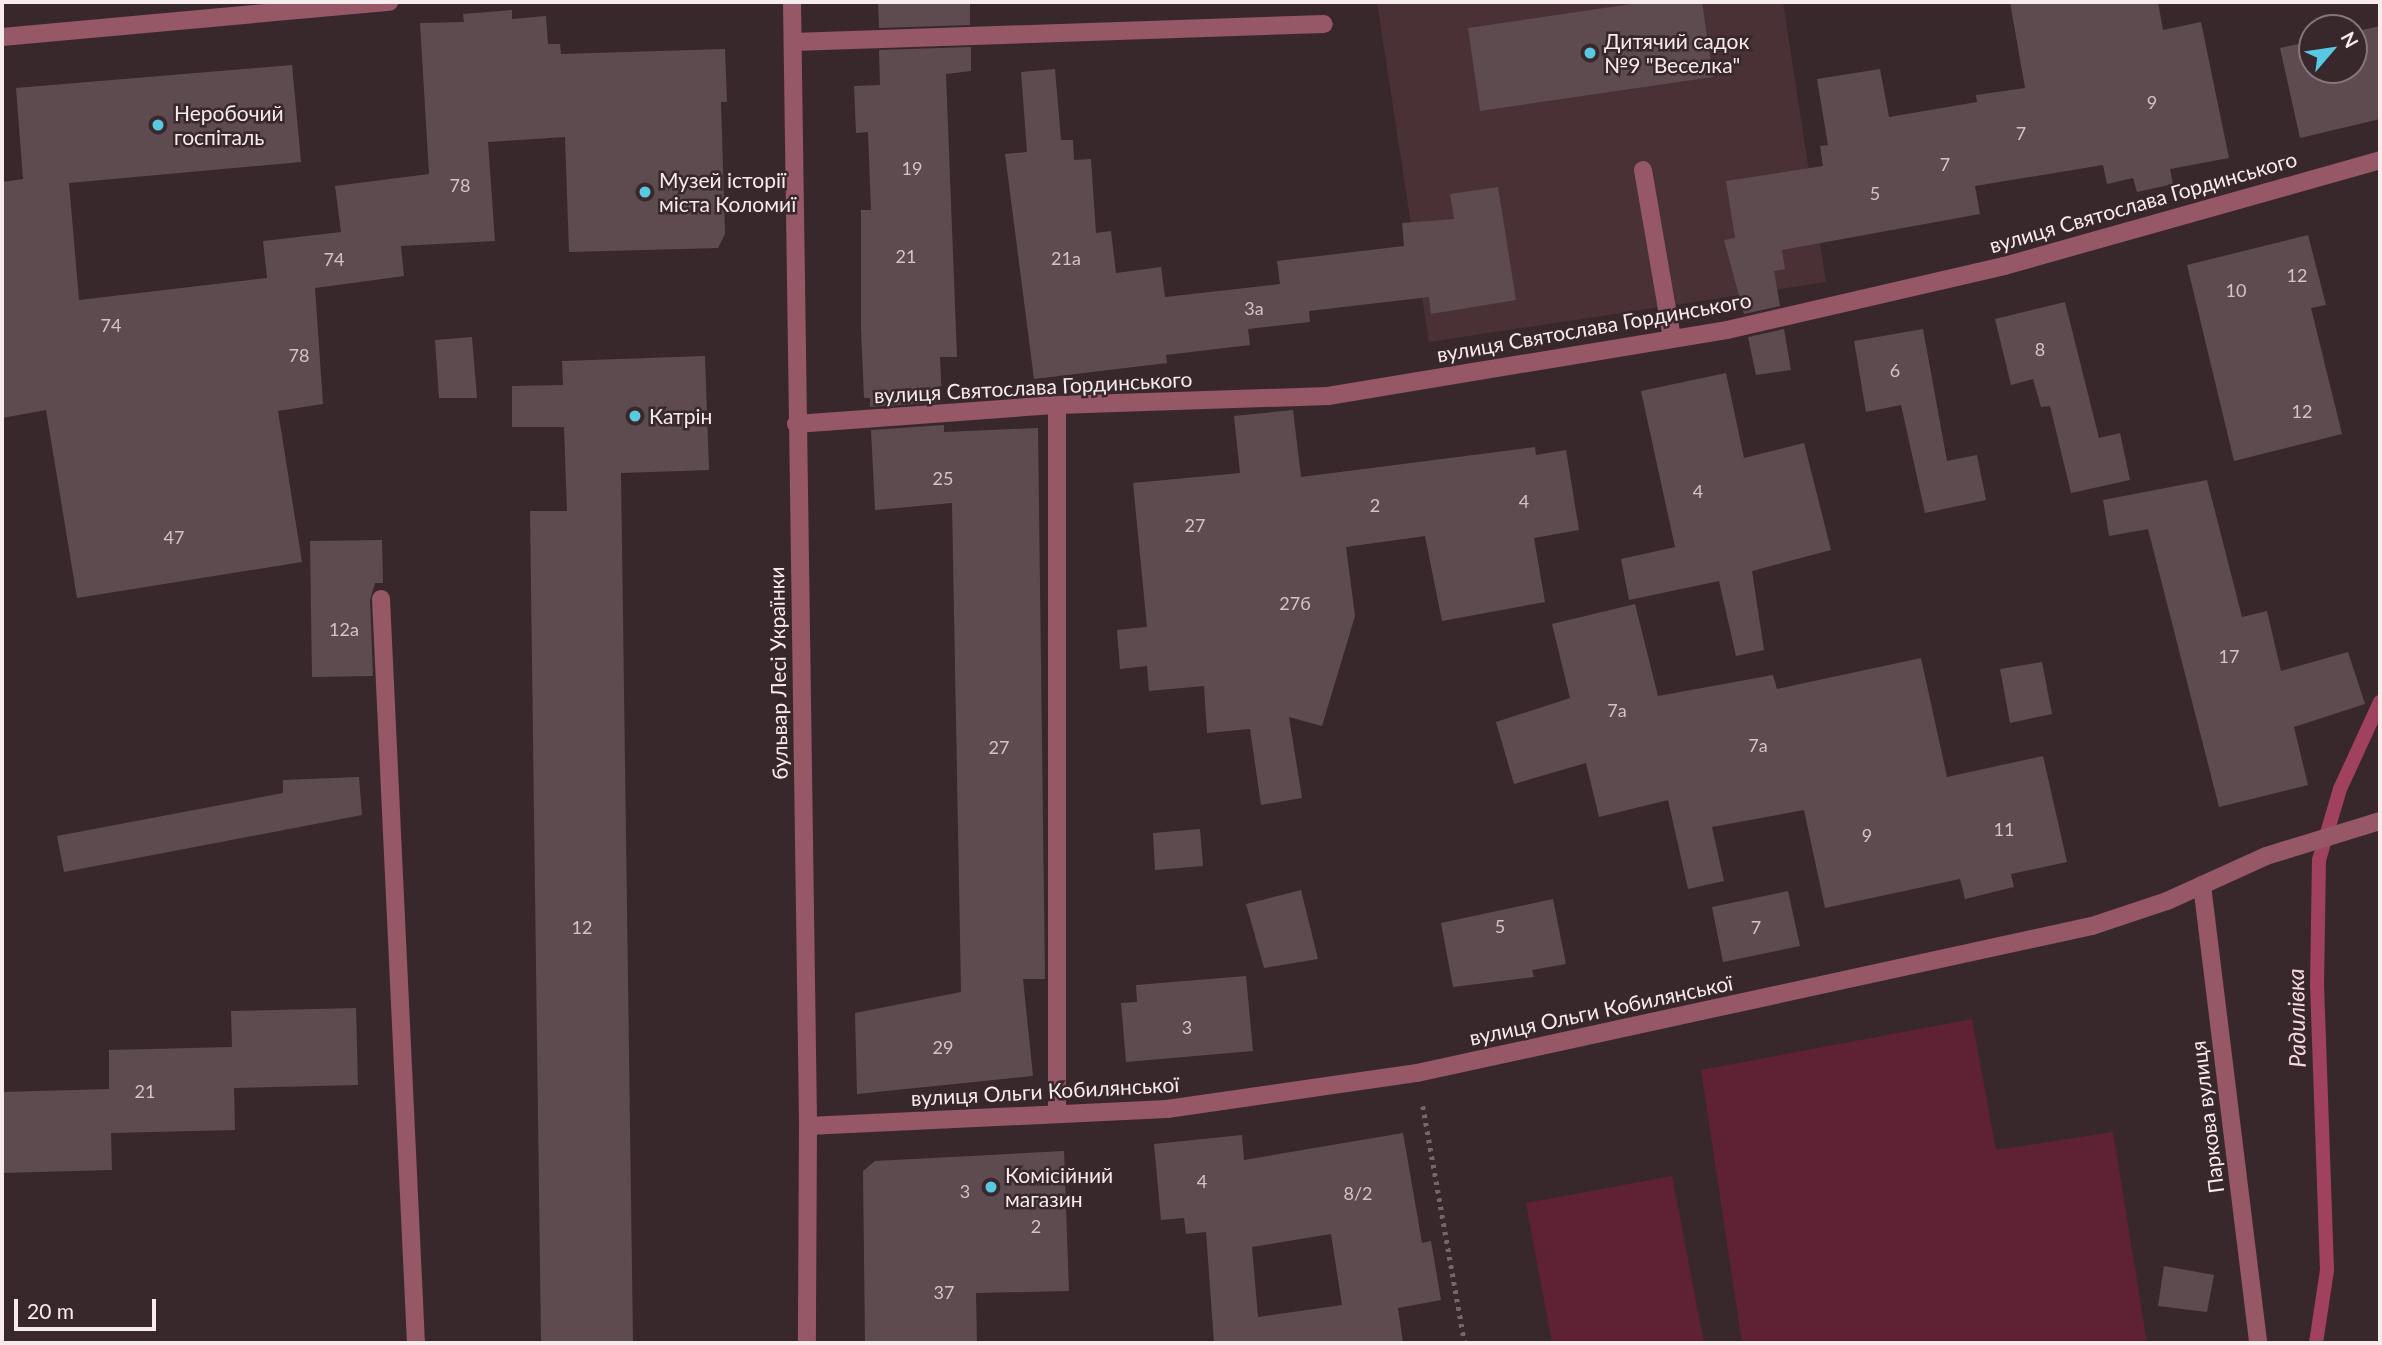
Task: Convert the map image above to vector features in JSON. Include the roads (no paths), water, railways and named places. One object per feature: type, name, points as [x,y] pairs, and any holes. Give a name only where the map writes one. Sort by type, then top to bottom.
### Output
[{"type":"street","points":[[2,37],[389,2]]},
{"type":"street","name":"бульвар Лесі Українки","points":[[792,2],[808,1126],[807,1343]]},
{"type":"street","points":[[793,42],[1324,24]]},
{"type":"street","name":"вулиця Святослава Гординського","points":[[796,424],[1057,405],[1328,396],[1672,338],[2004,266],[2380,160]]},
{"type":"street","points":[[1643,170],[1672,338]]},
{"type":"street","points":[[1057,405],[1057,1114]]},
{"type":"street","points":[[382,599],[416,1343]]},
{"type":"street","name":"вулиця Ольги Кобилянської","points":[[808,1126],[1167,1109],[1417,1073],[2092,926],[2155,906],[2302,845],[2380,821]]},
{"type":"street","name":"Паркова вулиця","points":[[2202,885],[2258,1343]]},
{"type":"waterway","name":"Радилівка","points":[[2316,1343],[2327,1270],[2317,986],[2319,860],[2340,789],[2380,702]]},
{"type":"place","name":"Дитячий садок №9 \"Веселка\"","points":[[1590,53]]},
{"type":"place","name":"Неробочий госпіталь","points":[[158,125]]},
{"type":"place","name":"Музей історії міста Коломиї","points":[[645,192]]},
{"type":"place","name":"Катрін","points":[[635,416]]},
{"type":"place","name":"Комісійний магазин","points":[[991,1187]]}]
